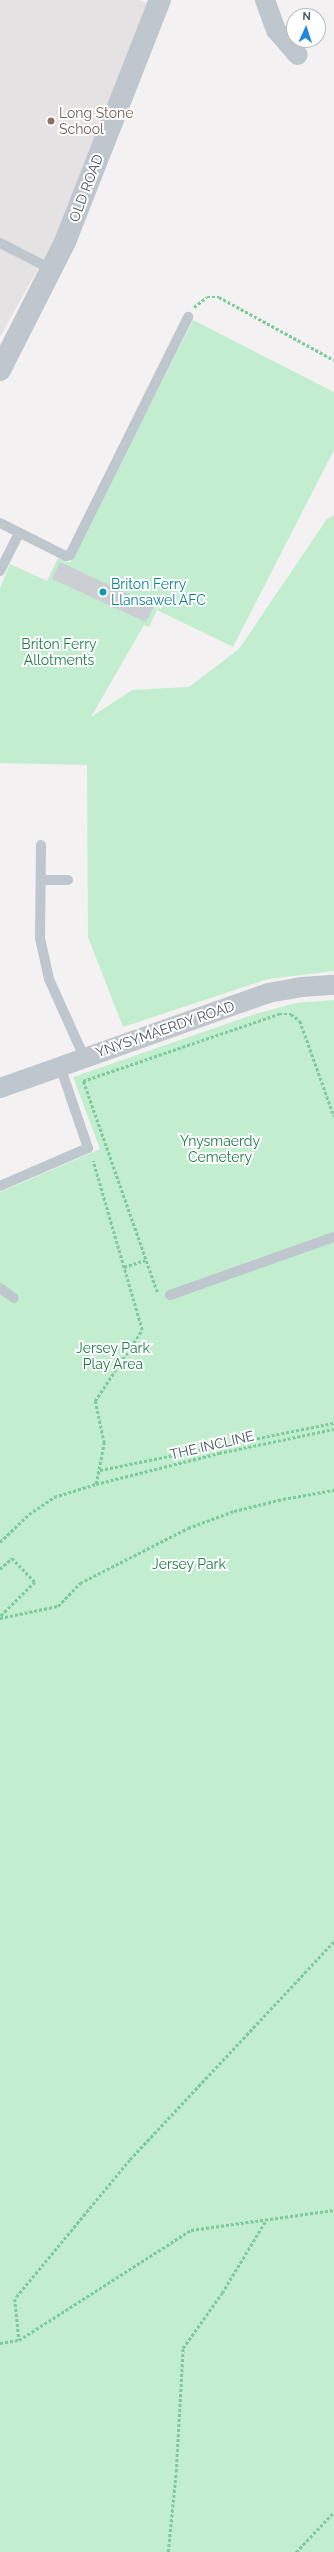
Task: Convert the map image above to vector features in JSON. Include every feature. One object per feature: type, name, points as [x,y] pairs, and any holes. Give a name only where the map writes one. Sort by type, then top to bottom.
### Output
[{"type":"street","name":"OLD ROAD","points":[[0,370],[53,270],[160,0]]},
{"type":"street","points":[[265,0],[276,30],[298,55]]},
{"type":"street","name":"YNYSYMAERDY ROAD","points":[[0,1088],[268,993],[302,987],[334,985]]},
{"type":"lane","points":[[0,243],[53,270]]},
{"type":"lane","points":[[0,524],[66,556],[70,555],[188,317]]},
{"type":"lane","points":[[0,571],[18,533]]},
{"type":"lane","points":[[41,845],[40,938],[49,979],[84,1057]]},
{"type":"lane","points":[[40,880],[68,880]]},
{"type":"lane","points":[[0,1186],[88,1148],[60,1066]]},
{"type":"lane","points":[[170,1295],[334,1237]]},
{"type":"lane","points":[[0,1288],[14,1298]]},
{"type":"path","points":[[188,317],[196,304],[207,297],[219,297],[334,360]]},
{"type":"path","points":[[170,1295],[155,1291],[83,1081],[279,1014],[291,1014],[300,1021],[334,1116]]},
{"type":"path","points":[[88,1148],[142,1330],[95,1401],[104,1443],[100,1470],[96,1484]]},
{"type":"path","points":[[124,1267],[145,1260]]},
{"type":"path","points":[[100,1470],[334,1422]]},
{"type":"path","name":"THE INCLINE","points":[[0,1542],[29,1514],[54,1497],[96,1484],[219,1453],[334,1429]]},
{"type":"path","points":[[0,1617],[58,1606],[80,1583],[188,1528],[234,1511],[283,1499],[334,1490]]},
{"type":"path","points":[[0,1569],[12,1558],[35,1582],[0,1617]]},
{"type":"path","points":[[19,2340],[15,2299],[130,2160],[334,1942]]},
{"type":"path","points":[[0,2343],[19,2340],[191,2230],[334,2210]]},
{"type":"path","points":[[168,2552],[176,2472],[183,2348],[222,2293],[266,2220]]},
{"type":"path","points":[[296,2552],[334,2512]]},
{"type":"shaded area","name":"Long Stone School","points":[[0,0],[139,0],[149,4],[55,238],[0,337]]},
{"type":"green space","name":"Briton Ferry Allotments","points":[[193,320],[334,392],[334,450],[233,647],[157,610],[149,627],[144,625],[91,717],[132,690],[189,687],[239,649],[327,519],[334,515],[334,971],[268,979],[123,1027],[88,937],[87,765],[0,763],[0,588],[10,564],[47,581],[58,558],[70,563]]},
{"type":"green space","points":[[334,1000],[334,2552],[0,2552],[0,1192],[100,1149],[73,1077],[255,1014],[296,1003]]},
{"type":"building","name":"Briton Ferry Llansawel AFC","points":[[60,562],[154,606],[146,622],[52,579]]},
{"type":"place","name":"Long Stone School","points":[[51,121]]},
{"type":"place","name":"Briton Ferry Llansawel AFC","points":[[103,592]]},
{"type":"park label","name":"Ynysmaerdy Cemetery","points":[[220,1150]]},
{"type":"park label","name":"Jersey Park Play Area","points":[[113,1356]]},
{"type":"park label","name":"Jersey Park","points":[[189,1564]]}]
